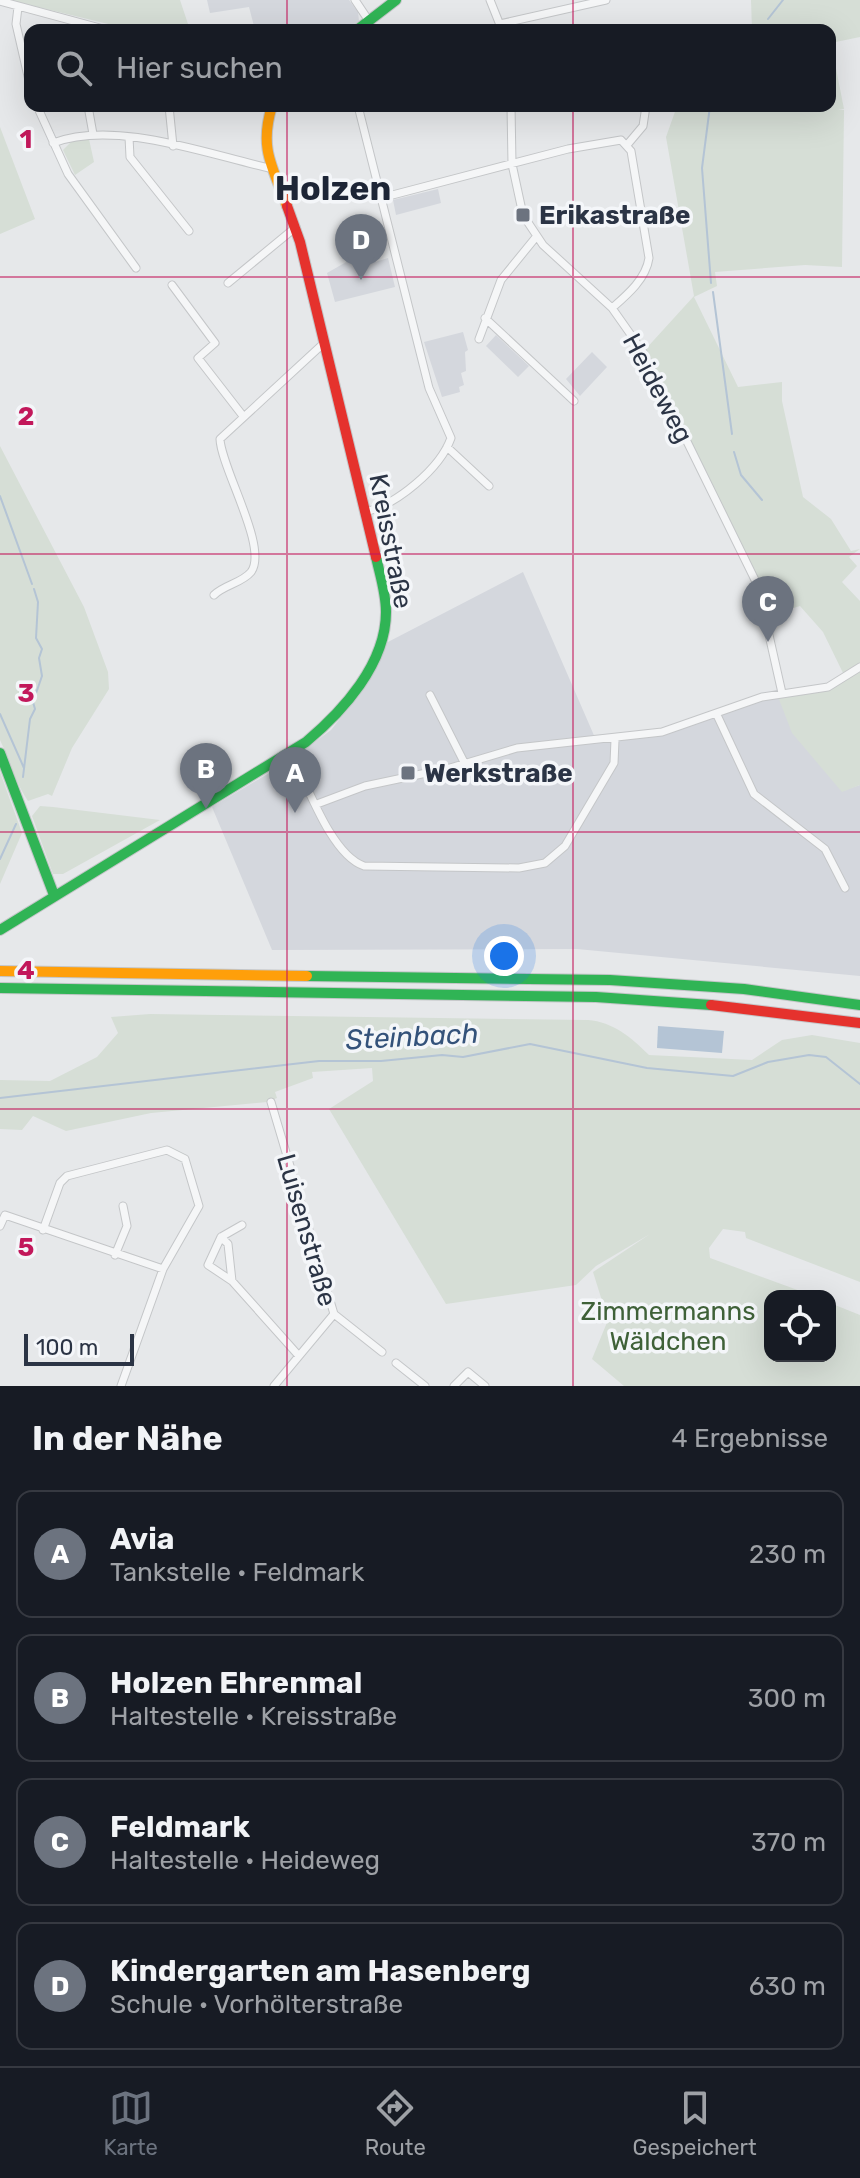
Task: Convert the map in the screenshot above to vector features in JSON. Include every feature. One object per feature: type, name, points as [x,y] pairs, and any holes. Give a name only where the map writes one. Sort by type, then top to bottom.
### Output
[{"type":"main road","points":[[365,24],[396,0]]},
{"type":"main road","name":"Kreisstraße","points":[[0,930],[291,753],[318,733],[349,697],[371,662],[383,632],[386,603],[365,512],[296,227],[273,169],[264,132],[270,112]]},
{"type":"main road","points":[[0,753],[54,895]]},
{"type":"main road","points":[[0,971],[610,980],[744,989],[860,1005]]},
{"type":"main road","points":[[0,988],[596,997],[742,1007],[860,1023]]},
{"type":"street","points":[[355,0],[369,21]]},
{"type":"street","points":[[490,0],[500,24]]},
{"type":"street","points":[[510,24],[570,4],[606,0]]},
{"type":"street","points":[[0,1],[81,24]]},
{"type":"street","points":[[18,7],[16,24],[24,59]]},
{"type":"street","points":[[40,112],[68,174],[136,268]]},
{"type":"street","points":[[89,112],[93,134]]},
{"type":"street","points":[[170,112],[173,146]]},
{"type":"street","points":[[360,112],[434,406],[450,430],[447,447],[404,494],[389,505],[365,512]]},
{"type":"street","name":"Heideweg","points":[[511,112],[512,164],[517,199],[536,237],[612,308],[643,352],[746,560],[767,616],[782,693]]},
{"type":"street","points":[[627,145],[643,126],[645,112]]},
{"type":"street","points":[[53,143],[93,134],[129,137],[273,169]]},
{"type":"street","points":[[129,137],[130,157],[189,231]]},
{"type":"street","points":[[381,198],[613,139],[627,145]]},
{"type":"street","points":[[612,308],[640,280],[649,258],[638,185],[627,145]]},
{"type":"street","points":[[228,283],[296,227]]},
{"type":"street","points":[[479,339],[501,280],[536,237]]},
{"type":"street","points":[[172,285],[215,343],[198,358],[243,416]]},
{"type":"street","points":[[485,318],[574,401]]},
{"type":"street","points":[[214,595],[249,574],[255,563],[246,519],[219,444],[223,434],[324,343]]},
{"type":"street","points":[[447,447],[489,486]]},
{"type":"street","points":[[317,804],[365,786],[533,745],[615,740],[662,732],[717,715],[742,703],[782,693],[828,687],[860,667]]},
{"type":"street","points":[[430,695],[465,764]]},
{"type":"street","points":[[717,715],[754,794],[825,849],[845,888]]},
{"type":"street","points":[[291,753],[346,858],[364,866],[529,867],[555,857],[565,846],[614,763],[615,740]]},
{"type":"street","name":"Luisenstraße","points":[[271,1102],[334,1314],[274,1386]]},
{"type":"street","points":[[43,1230],[60,1183],[67,1176],[167,1150],[185,1159],[199,1206],[163,1269],[121,1386]]},
{"type":"street","points":[[115,1255],[127,1226],[123,1206]]},
{"type":"street","points":[[0,1226],[5,1215],[163,1269]]},
{"type":"street","points":[[242,1225],[221,1237],[208,1265],[232,1281],[299,1356]]},
{"type":"street","points":[[221,1237],[228,1244],[232,1281]]},
{"type":"street","points":[[334,1314],[382,1352]]},
{"type":"street","points":[[396,1363],[425,1386]]},
{"type":"street","points":[[454,1386],[468,1372],[485,1386]]},
{"type":"shaded area","points":[[207,0],[349,0],[358,12],[359,21],[355,24],[253,24],[249,7],[210,13]]},
{"type":"shaded area","points":[[438,189],[441,203],[396,215],[393,200]]},
{"type":"shaded area","points":[[355,257],[370,258],[372,263],[388,258],[395,287],[335,302],[327,273]]},
{"type":"shaded area","points":[[463,332],[468,350],[465,352],[466,371],[461,373],[464,385],[459,387],[460,392],[442,397],[424,342]]},
{"type":"shaded area","points":[[496,335],[529,366],[518,377],[486,346]]},
{"type":"shaded area","points":[[592,352],[607,367],[580,396],[566,379]]},
{"type":"shaded area","points":[[523,572],[596,740],[662,732],[777,694],[842,791],[860,785],[860,976],[577,949],[272,950],[212,807],[286,763],[331,730],[367,684],[386,643]]},
{"type":"green space","points":[[9,0],[180,0],[188,24],[108,24]]},
{"type":"green space","points":[[751,0],[860,0],[860,37],[836,42],[836,24],[752,24]]},
{"type":"green space","points":[[836,68],[844,109],[838,109],[844,110],[842,267],[805,265],[715,272],[717,286],[694,297],[738,387],[782,382],[782,401],[803,497],[831,519],[851,551],[860,549],[849,557],[857,566],[842,582],[860,601],[860,785],[842,792],[792,733],[777,694],[819,689],[845,677],[823,632],[800,606],[767,616],[758,586],[643,352],[694,296],[666,137],[675,112],[836,112]]},
{"type":"green space","points":[[0,127],[35,219],[0,234]]},
{"type":"green space","points":[[89,139],[94,162],[75,175],[63,150],[72,141]]},
{"type":"green space","points":[[0,446],[84,607],[108,672],[109,689],[72,748],[52,796],[48,794],[28,801],[0,740]]},
{"type":"green space","points":[[0,772],[22,833],[0,884]]},
{"type":"green space","points":[[40,806],[160,820],[63,874],[53,874],[32,816]]},
{"type":"green space","name":"Zimmermanns Wäldchen","points":[[150,1014],[588,1020],[621,1032],[649,1055],[752,1060],[782,1040],[812,1035],[860,1043],[860,1282],[746,1238],[745,1232],[723,1229],[709,1248],[710,1258],[798,1290],[764,1290],[764,1362],[836,1362],[836,1305],[860,1315],[860,1386],[624,1386],[592,1359],[608,1320],[593,1272],[650,1234],[596,1266],[576,1285],[446,1304],[329,1109],[373,1081],[372,1068],[312,1072],[313,1078],[275,1092],[277,1098],[267,1102],[151,1113],[66,1131],[33,1116],[22,1130],[0,1129],[0,1080],[50,1081],[97,1057],[118,1033],[111,1017]]},
{"type":"water","points":[[658,1026],[724,1031],[722,1053],[657,1048]]},
{"type":"waterway","points":[[768,19],[783,0]]},
{"type":"waterway","points":[[709,112],[702,168],[711,283]]},
{"type":"waterway","points":[[713,292],[732,434]]},
{"type":"waterway","points":[[734,452],[741,475],[762,500]]},
{"type":"waterway","points":[[0,496],[32,584]]},
{"type":"waterway","points":[[23,777],[30,719],[35,709],[33,702],[42,676],[39,658],[42,649],[36,638],[38,602],[34,589]]},
{"type":"waterway","points":[[0,714],[24,768]]},
{"type":"waterway","points":[[0,859],[16,824]]},
{"type":"waterway","name":"Steinbach","points":[[0,1098],[319,1061],[381,1061],[442,1055],[463,1057],[530,1044],[647,1068],[733,1076],[768,1062],[809,1055],[826,1057],[860,1084]]},
{"type":"traffic: fast","points":[[365,24],[396,0]]},
{"type":"traffic: fast","points":[[0,930],[306,742],[334,716],[360,685],[379,650],[386,612],[376,557]]},
{"type":"traffic: fast","points":[[0,753],[54,895]]},
{"type":"traffic: fast","points":[[307,976],[610,980],[744,989],[860,1005]]},
{"type":"traffic: fast","points":[[0,988],[596,997],[711,1005]]},
{"type":"traffic: slow","points":[[270,112],[267,146],[287,206]]},
{"type":"traffic: slow","points":[[0,971],[307,976]]},
{"type":"traffic: jam","points":[[287,206],[300,242],[376,557]]},
{"type":"traffic: jam","points":[[711,1005],[860,1023]]},
{"type":"place","name":"Erikastraße","points":[[523,215]]},
{"type":"place","name":"Kindergarten am Hasenberg","points":[[361,280]]},
{"type":"place","name":"Feldmark","points":[[768,642]]},
{"type":"place","name":"Werkstraße","points":[[408,773]]},
{"type":"place","name":"Holzen Ehrenmal","points":[[206,809]]},
{"type":"place","name":"Avia","points":[[295,813]]},
{"type":"district","name":"Holzen","points":[[333,188]]}]
